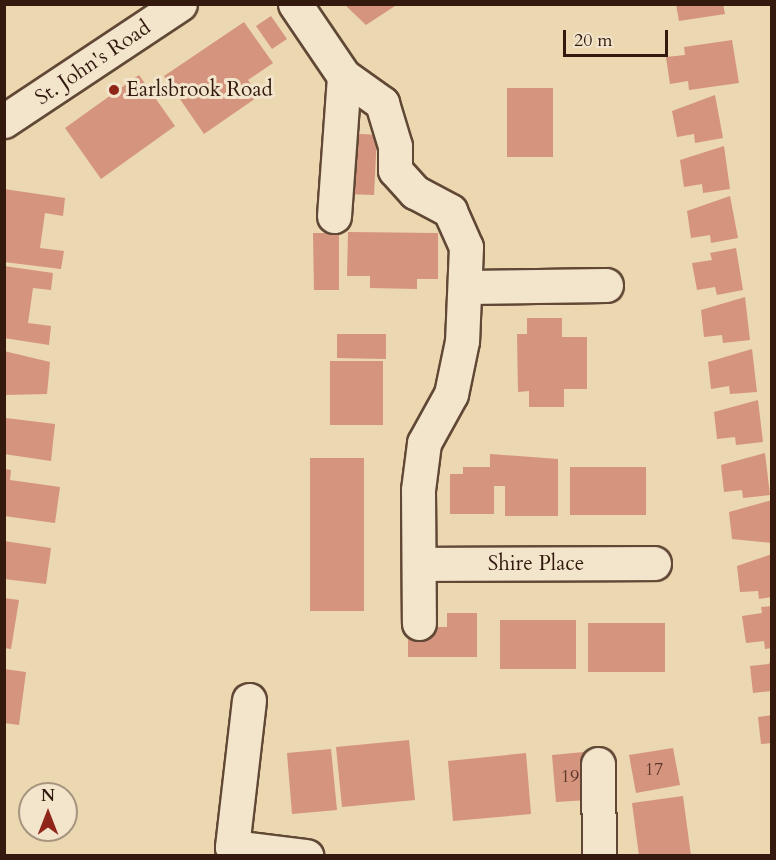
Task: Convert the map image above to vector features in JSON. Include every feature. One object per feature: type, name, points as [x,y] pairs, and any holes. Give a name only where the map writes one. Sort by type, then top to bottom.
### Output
[{"type":"street","name":"St. John's Road","points":[[4,121],[180,4]]},
{"type":"street","points":[[295,4],[344,76],[382,103],[395,146],[395,170],[415,192],[450,211],[466,247],[468,287],[451,394],[424,444],[418,490],[419,623]]},
{"type":"street","points":[[334,216],[344,76]]},
{"type":"street","points":[[468,287],[606,285]]},
{"type":"street","name":"Shire Place","points":[[419,564],[654,563]]},
{"type":"street","points":[[249,700],[232,846],[306,855]]},
{"type":"street","points":[[597,764],[599,855]]},
{"type":"building","points":[[344,4],[398,4],[366,25]]},
{"type":"building","points":[[676,4],[723,4],[725,14],[679,21]]},
{"type":"building","points":[[271,16],[287,39],[272,49],[256,26]]},
{"type":"building","points":[[244,22],[273,63],[248,80],[259,96],[204,134],[164,76]]},
{"type":"building","points":[[732,40],[739,83],[689,90],[688,81],[670,84],[666,57],[685,55],[684,47]]},
{"type":"building","points":[[139,75],[175,126],[101,179],[65,128]]},
{"type":"building","points":[[507,88],[553,88],[553,157],[507,157]]},
{"type":"building","points":[[715,95],[723,138],[695,143],[694,134],[677,137],[672,111]]},
{"type":"building","points":[[347,133],[377,135],[374,195],[344,194]]},
{"type":"building","points":[[724,146],[730,189],[703,193],[702,184],[684,187],[680,160]]},
{"type":"building","points":[[4,189],[65,198],[63,216],[45,213],[40,248],[64,251],[61,269],[4,262]]},
{"type":"building","points":[[730,196],[738,238],[711,243],[710,235],[691,238],[687,211]]},
{"type":"building","points":[[348,232],[438,233],[438,279],[417,279],[417,289],[370,288],[370,276],[347,276]]},
{"type":"building","points":[[313,233],[339,233],[339,290],[314,290]]},
{"type":"building","points":[[736,248],[743,290],[717,295],[715,287],[697,290],[692,263],[712,260],[710,253]]},
{"type":"building","points":[[4,266],[53,273],[51,290],[33,288],[28,323],[51,326],[49,345],[4,338]]},
{"type":"building","points":[[745,297],[750,340],[723,343],[722,335],[704,337],[701,310]]},
{"type":"building","points":[[527,318],[562,318],[562,337],[587,337],[587,389],[564,389],[564,407],[529,407],[529,391],[518,392],[517,334],[527,334]]},
{"type":"building","points":[[337,334],[386,334],[386,359],[337,358]]},
{"type":"building","points":[[752,349],[757,392],[730,394],[729,386],[711,389],[708,362]]},
{"type":"building","points":[[4,351],[50,362],[47,394],[4,395]]},
{"type":"building","points":[[330,361],[383,361],[383,425],[330,425]]},
{"type":"building","points":[[758,400],[763,442],[736,445],[735,437],[717,439],[714,412]]},
{"type":"building","points":[[5,407],[6,418],[55,424],[51,461],[4,454]]},
{"type":"building","points":[[765,453],[770,495],[743,498],[742,490],[724,492],[721,465]]},
{"type":"building","points":[[490,454],[558,459],[558,516],[505,516],[505,486],[494,486],[494,514],[450,514],[450,474],[463,474],[463,467],[490,467]]},
{"type":"building","points":[[310,458],[364,458],[364,611],[310,611]]},
{"type":"building","points":[[570,467],[646,467],[646,515],[570,515]]},
{"type":"building","points":[[4,469],[11,470],[10,480],[60,487],[55,523],[4,516]]},
{"type":"building","points":[[772,500],[772,543],[732,539],[729,512]]},
{"type":"building","points":[[4,541],[51,548],[46,584],[4,579]]},
{"type":"building","points":[[772,554],[772,597],[759,599],[758,591],[740,592],[737,566]]},
{"type":"building","points":[[4,598],[19,600],[11,649],[4,648]]},
{"type":"building","points":[[772,606],[772,648],[765,649],[764,641],[746,643],[742,616],[762,613],[761,607]]},
{"type":"building","points":[[447,613],[477,613],[477,657],[408,657],[408,627],[447,627]]},
{"type":"building","points":[[500,620],[576,620],[576,669],[500,669]]},
{"type":"building","points":[[588,623],[665,623],[665,672],[588,672]]},
{"type":"building","points":[[772,656],[772,691],[753,693],[750,666],[769,664]]},
{"type":"building","points":[[4,669],[26,672],[19,725],[4,723]]},
{"type":"building","points":[[772,715],[772,743],[761,744],[758,717]]},
{"type":"building","points":[[409,740],[415,800],[342,807],[336,747]]},
{"type":"building","points":[[673,748],[680,785],[636,793],[629,755]]},
{"type":"building","points":[[331,749],[337,810],[292,814],[287,753]]},
{"type":"building","points":[[584,752],[588,800],[556,802],[552,755]]},
{"type":"building","points":[[526,753],[531,814],[453,821],[448,761]]},
{"type":"building","points":[[683,796],[691,856],[639,856],[632,803]]},
{"type":"place","name":"Earlsbrook Road","points":[[114,90]]}]
